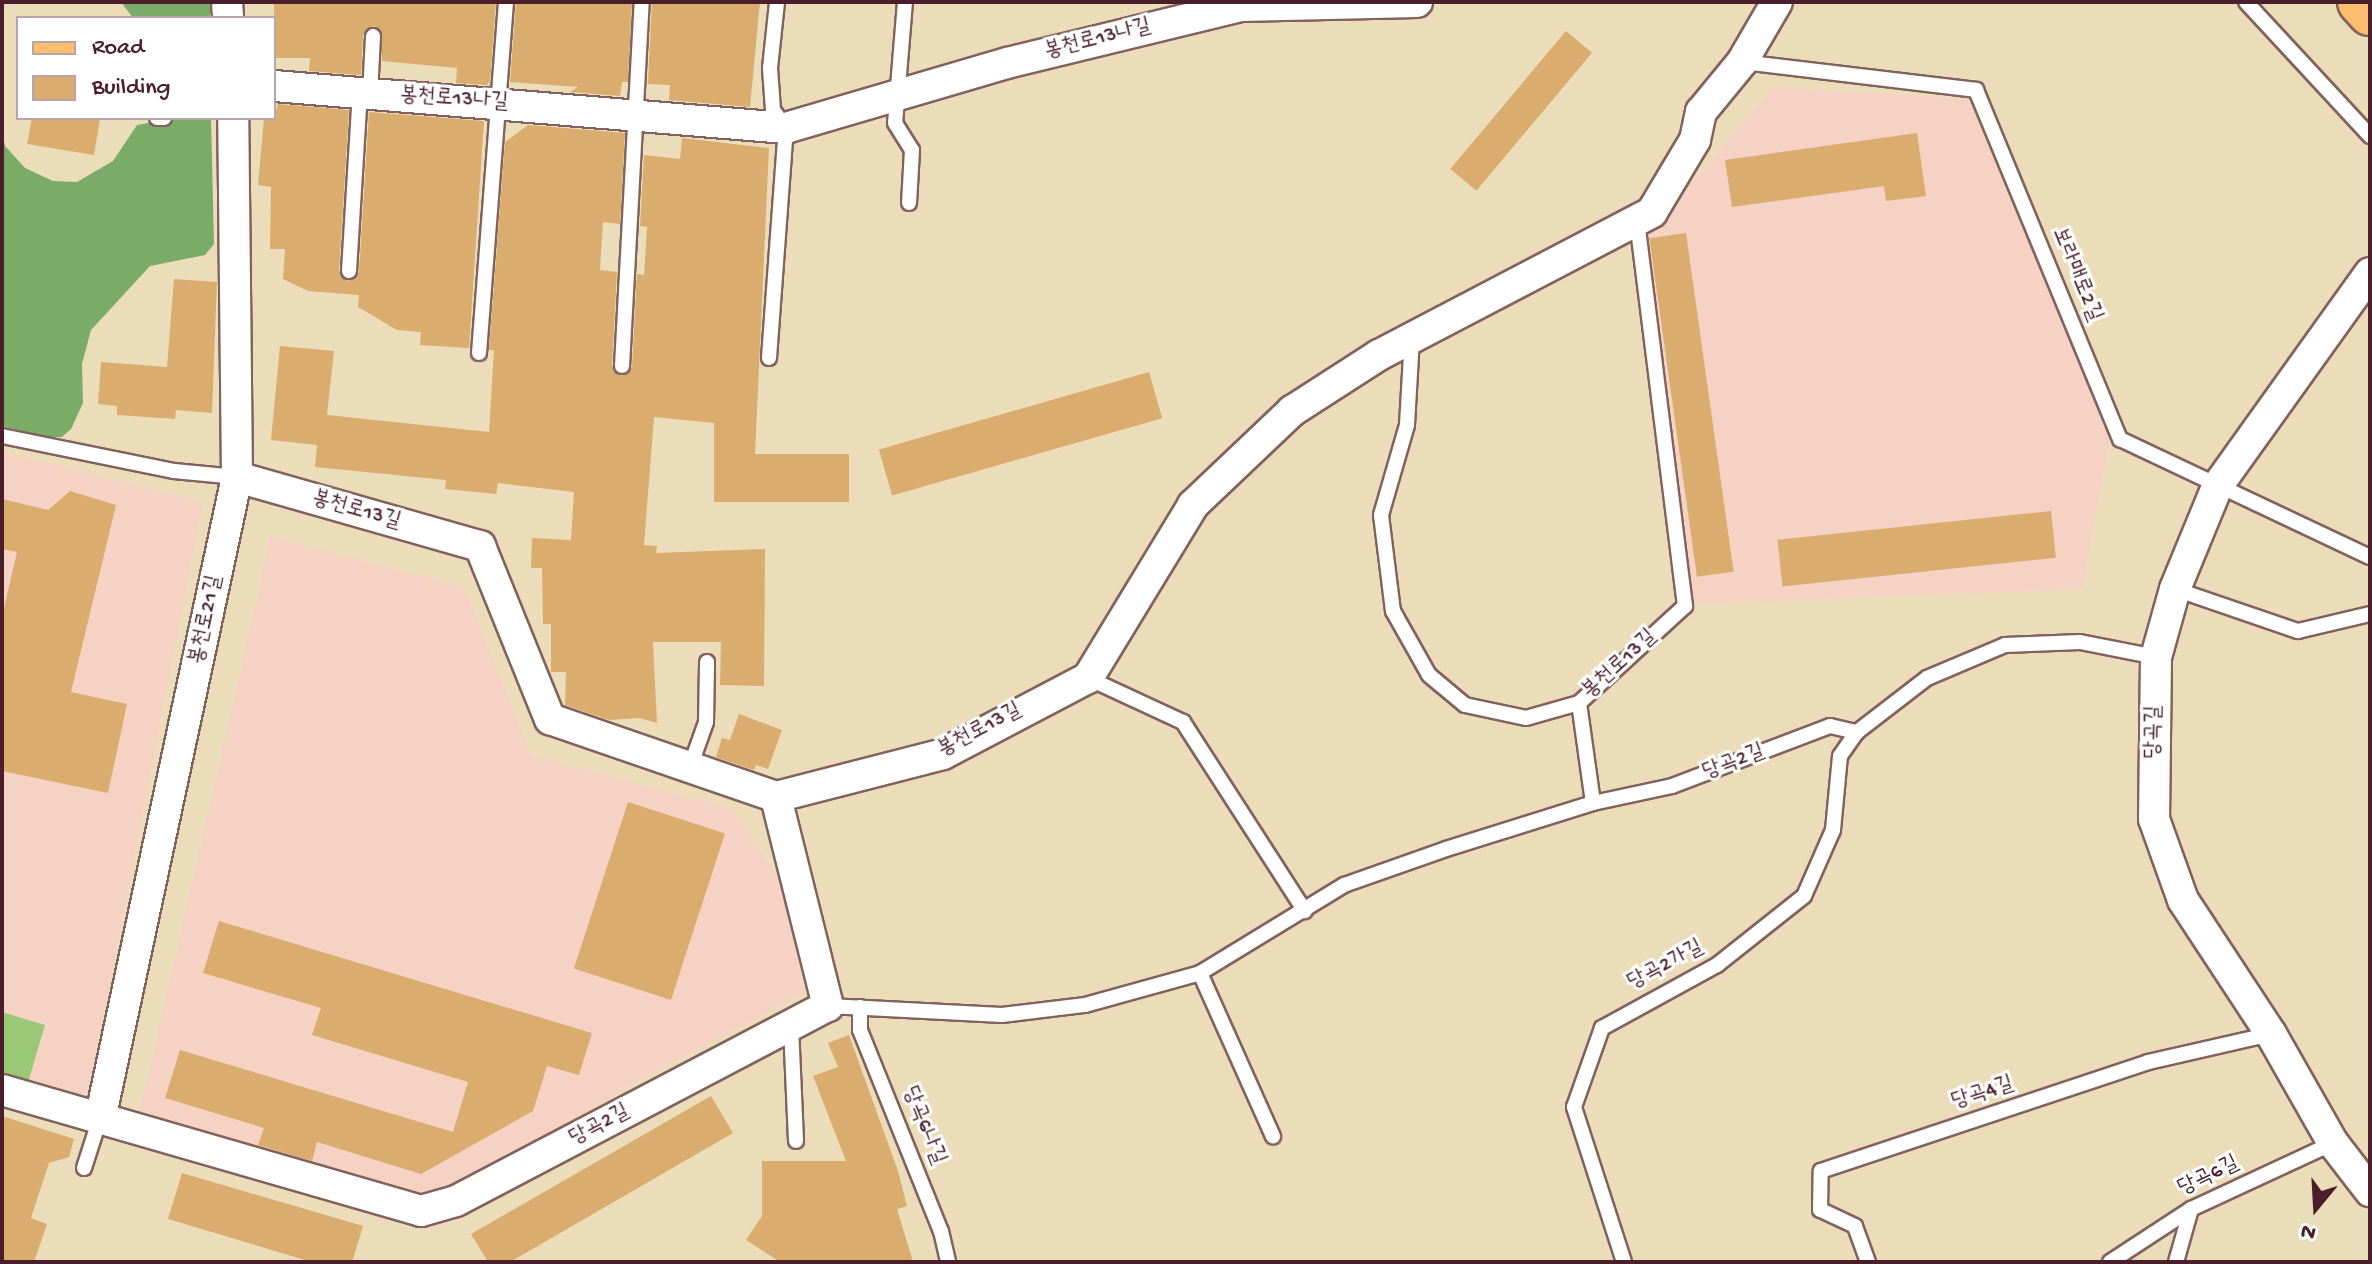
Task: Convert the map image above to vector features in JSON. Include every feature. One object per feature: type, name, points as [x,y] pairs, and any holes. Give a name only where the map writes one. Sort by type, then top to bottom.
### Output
[{"type":"main road","points":[[2360,2],[2370,13]]},
{"type":"street","name":"봉천로13나길","points":[[276,86],[786,128],[898,95],[1240,6],[1417,2]]},
{"type":"street","points":[[1088,678],[1193,505],[1292,411],[1412,337],[1652,212],[1695,140],[1701,112],[1742,62],[1777,2]]},
{"type":"street","name":"봉천로21길","points":[[101,1115],[237,477],[233,120]]},
{"type":"street","name":"당곡길","points":[[2370,273],[2217,487],[2175,589],[2156,657],[2154,819],[2183,900],[2271,1034],[2333,1143],[2370,1191]]},
{"type":"street","name":"봉천로13길","points":[[237,477],[480,546],[550,719],[776,797],[943,754],[1088,678]]},
{"type":"street","points":[[776,797],[828,1006]]},
{"type":"street","name":"당곡2길","points":[[2,1090],[101,1115],[421,1211],[456,1201],[828,1006]]},
{"type":"lane","points":[[479,353],[506,2]]},
{"type":"lane","points":[[622,366],[642,2]]},
{"type":"lane","points":[[769,358],[786,128],[773,110],[770,68],[777,2]]},
{"type":"lane","points":[[905,2],[895,123],[912,150],[909,203]]},
{"type":"lane","points":[[2246,2],[2370,136]]},
{"type":"lane","points":[[349,271],[373,36]]},
{"type":"lane","name":"보라매로2길","points":[[1742,62],[1976,90],[2120,439],[2370,557]]},
{"type":"lane","name":"봉천로13길","points":[[1412,337],[1407,425],[1381,515],[1393,611],[1429,675],[1465,705],[1526,718],[1579,703],[1685,606],[1637,222]]},
{"type":"lane","points":[[2,436],[174,471],[237,477]]},
{"type":"lane","points":[[2175,589],[2298,631],[2370,614]]},
{"type":"lane","points":[[1857,732],[1927,678],[2005,645],[2080,642],[2156,657]]},
{"type":"lane","points":[[690,767],[706,722],[707,662]]},
{"type":"lane","points":[[1088,678],[1183,722],[1305,911]]},
{"type":"lane","points":[[1579,703],[1593,803]]},
{"type":"lane","name":"당곡2길","points":[[828,1006],[1002,1015],[1084,1005],[1200,973],[1344,885],[1593,803],[1672,786],[1830,726],[1857,732]]},
{"type":"lane","name":"당곡2가길","points":[[1624,1262],[1574,1107],[1602,1028],[1717,965],[1804,896],[1833,830],[1840,756],[1857,732]]},
{"type":"lane","points":[[1200,973],[1273,1136]]},
{"type":"lane","name":"당곡6나길","points":[[860,1007],[860,1030],[941,1231],[948,1262]]},
{"type":"lane","points":[[791,1026],[796,1141]]},
{"type":"lane","name":"당곡4길","points":[[1868,1262],[1855,1226],[1820,1210],[1821,1171],[2148,1062],[2271,1034]]},
{"type":"lane","points":[[84,1168],[101,1115]]},
{"type":"lane","name":"당곡6길","points":[[2110,1262],[2191,1209],[2333,1143]]},
{"type":"lane","points":[[2176,1262],[2191,1209]]},
{"type":"shaded area","points":[[1772,87],[1969,99],[2110,435],[2082,589],[1691,604],[1645,238]]},
{"type":"shaded area","points":[[2,451],[203,502],[86,1104],[2,1082]]},
{"type":"shaded area","points":[[271,537],[464,587],[531,755],[734,809],[783,886],[805,993],[651,1073],[448,1193],[413,1199],[139,1116]]},
{"type":"green space","points":[[121,2],[214,2],[210,16],[132,16]]},
{"type":"green space","points":[[165,120],[211,120],[214,244],[205,255],[150,266],[91,330],[82,364],[83,403],[71,429],[62,437],[46,437],[2,426],[2,132],[5,146],[25,168],[53,181],[77,182],[113,161],[137,125]]},
{"type":"green space","points":[[2,1012],[45,1025],[27,1086],[2,1079]]},
{"type":"building","points":[[274,2],[496,2],[490,81],[487,85],[456,83],[457,68],[382,61],[382,32],[374,26],[363,35],[361,75],[309,71],[310,58],[276,58]]},
{"type":"building","points":[[516,2],[632,2],[628,82],[622,82],[620,96],[570,92],[578,87],[510,82]]},
{"type":"building","points":[[652,2],[760,2],[750,107],[669,100],[670,85],[648,84]]},
{"type":"building","points":[[1566,31],[1592,53],[1476,191],[1450,169]]},
{"type":"building","points":[[278,104],[349,110],[339,270],[348,281],[359,272],[369,112],[484,121],[469,348],[420,345],[421,332],[397,330],[358,307],[359,295],[308,291],[283,279],[285,249],[270,249],[271,187],[258,185],[264,120],[276,120]]},
{"type":"building","points":[[32,120],[100,120],[94,155],[27,144]]},
{"type":"building","points":[[528,125],[625,133],[620,224],[603,222],[600,270],[617,272],[612,365],[621,376],[632,367],[637,274],[644,275],[647,227],[640,226],[644,155],[680,159],[682,138],[769,148],[755,454],[849,454],[849,502],[714,502],[714,423],[654,417],[644,545],[657,546],[656,553],[765,549],[764,686],[720,685],[721,642],[653,642],[657,723],[639,718],[609,720],[565,705],[566,672],[551,672],[551,624],[543,624],[542,568],[531,568],[532,538],[571,540],[574,492],[498,483],[496,494],[445,489],[446,480],[315,467],[317,445],[271,440],[280,346],[334,351],[327,415],[489,432],[494,350],[489,350],[505,142]]},
{"type":"building","points":[[1917,133],[1926,196],[1886,201],[1884,186],[1732,207],[1725,160]]},
{"type":"building","points":[[1686,233],[1734,572],[1697,577],[1649,238]]},
{"type":"building","points":[[174,279],[217,282],[212,413],[176,410],[175,419],[117,415],[117,406],[98,404],[101,362],[167,367]]},
{"type":"building","points":[[1149,372],[1162,418],[892,496],[879,449]]},
{"type":"building","points":[[70,491],[116,505],[71,692],[127,704],[108,793],[2,771],[2,617],[17,552],[2,549],[2,499],[48,510]]},
{"type":"building","points":[[2051,511],[2056,558],[1782,586],[1778,540]]},
{"type":"building","points":[[739,714],[782,730],[768,769],[756,765],[754,770],[716,757],[722,738],[730,740]]},
{"type":"building","points":[[628,802],[725,834],[671,1000],[574,968]]},
{"type":"building","points":[[219,921],[592,1033],[579,1075],[547,1066],[533,1111],[421,1174],[317,1142],[312,1161],[258,1145],[264,1128],[165,1098],[180,1050],[453,1132],[468,1082],[312,1035],[321,1008],[203,973]]},
{"type":"building","points":[[849,1035],[898,1171],[907,1206],[897,1209],[913,1262],[780,1262],[746,1240],[762,1216],[762,1161],[846,1161],[813,1076],[838,1067],[828,1043]]},
{"type":"building","points":[[711,1096],[733,1133],[510,1262],[488,1262],[471,1234]]},
{"type":"building","points":[[2,1116],[74,1139],[69,1157],[49,1163],[31,1218],[47,1224],[34,1262],[2,1262]]},
{"type":"building","points":[[182,1173],[363,1226],[352,1262],[312,1262],[168,1219]]}]
